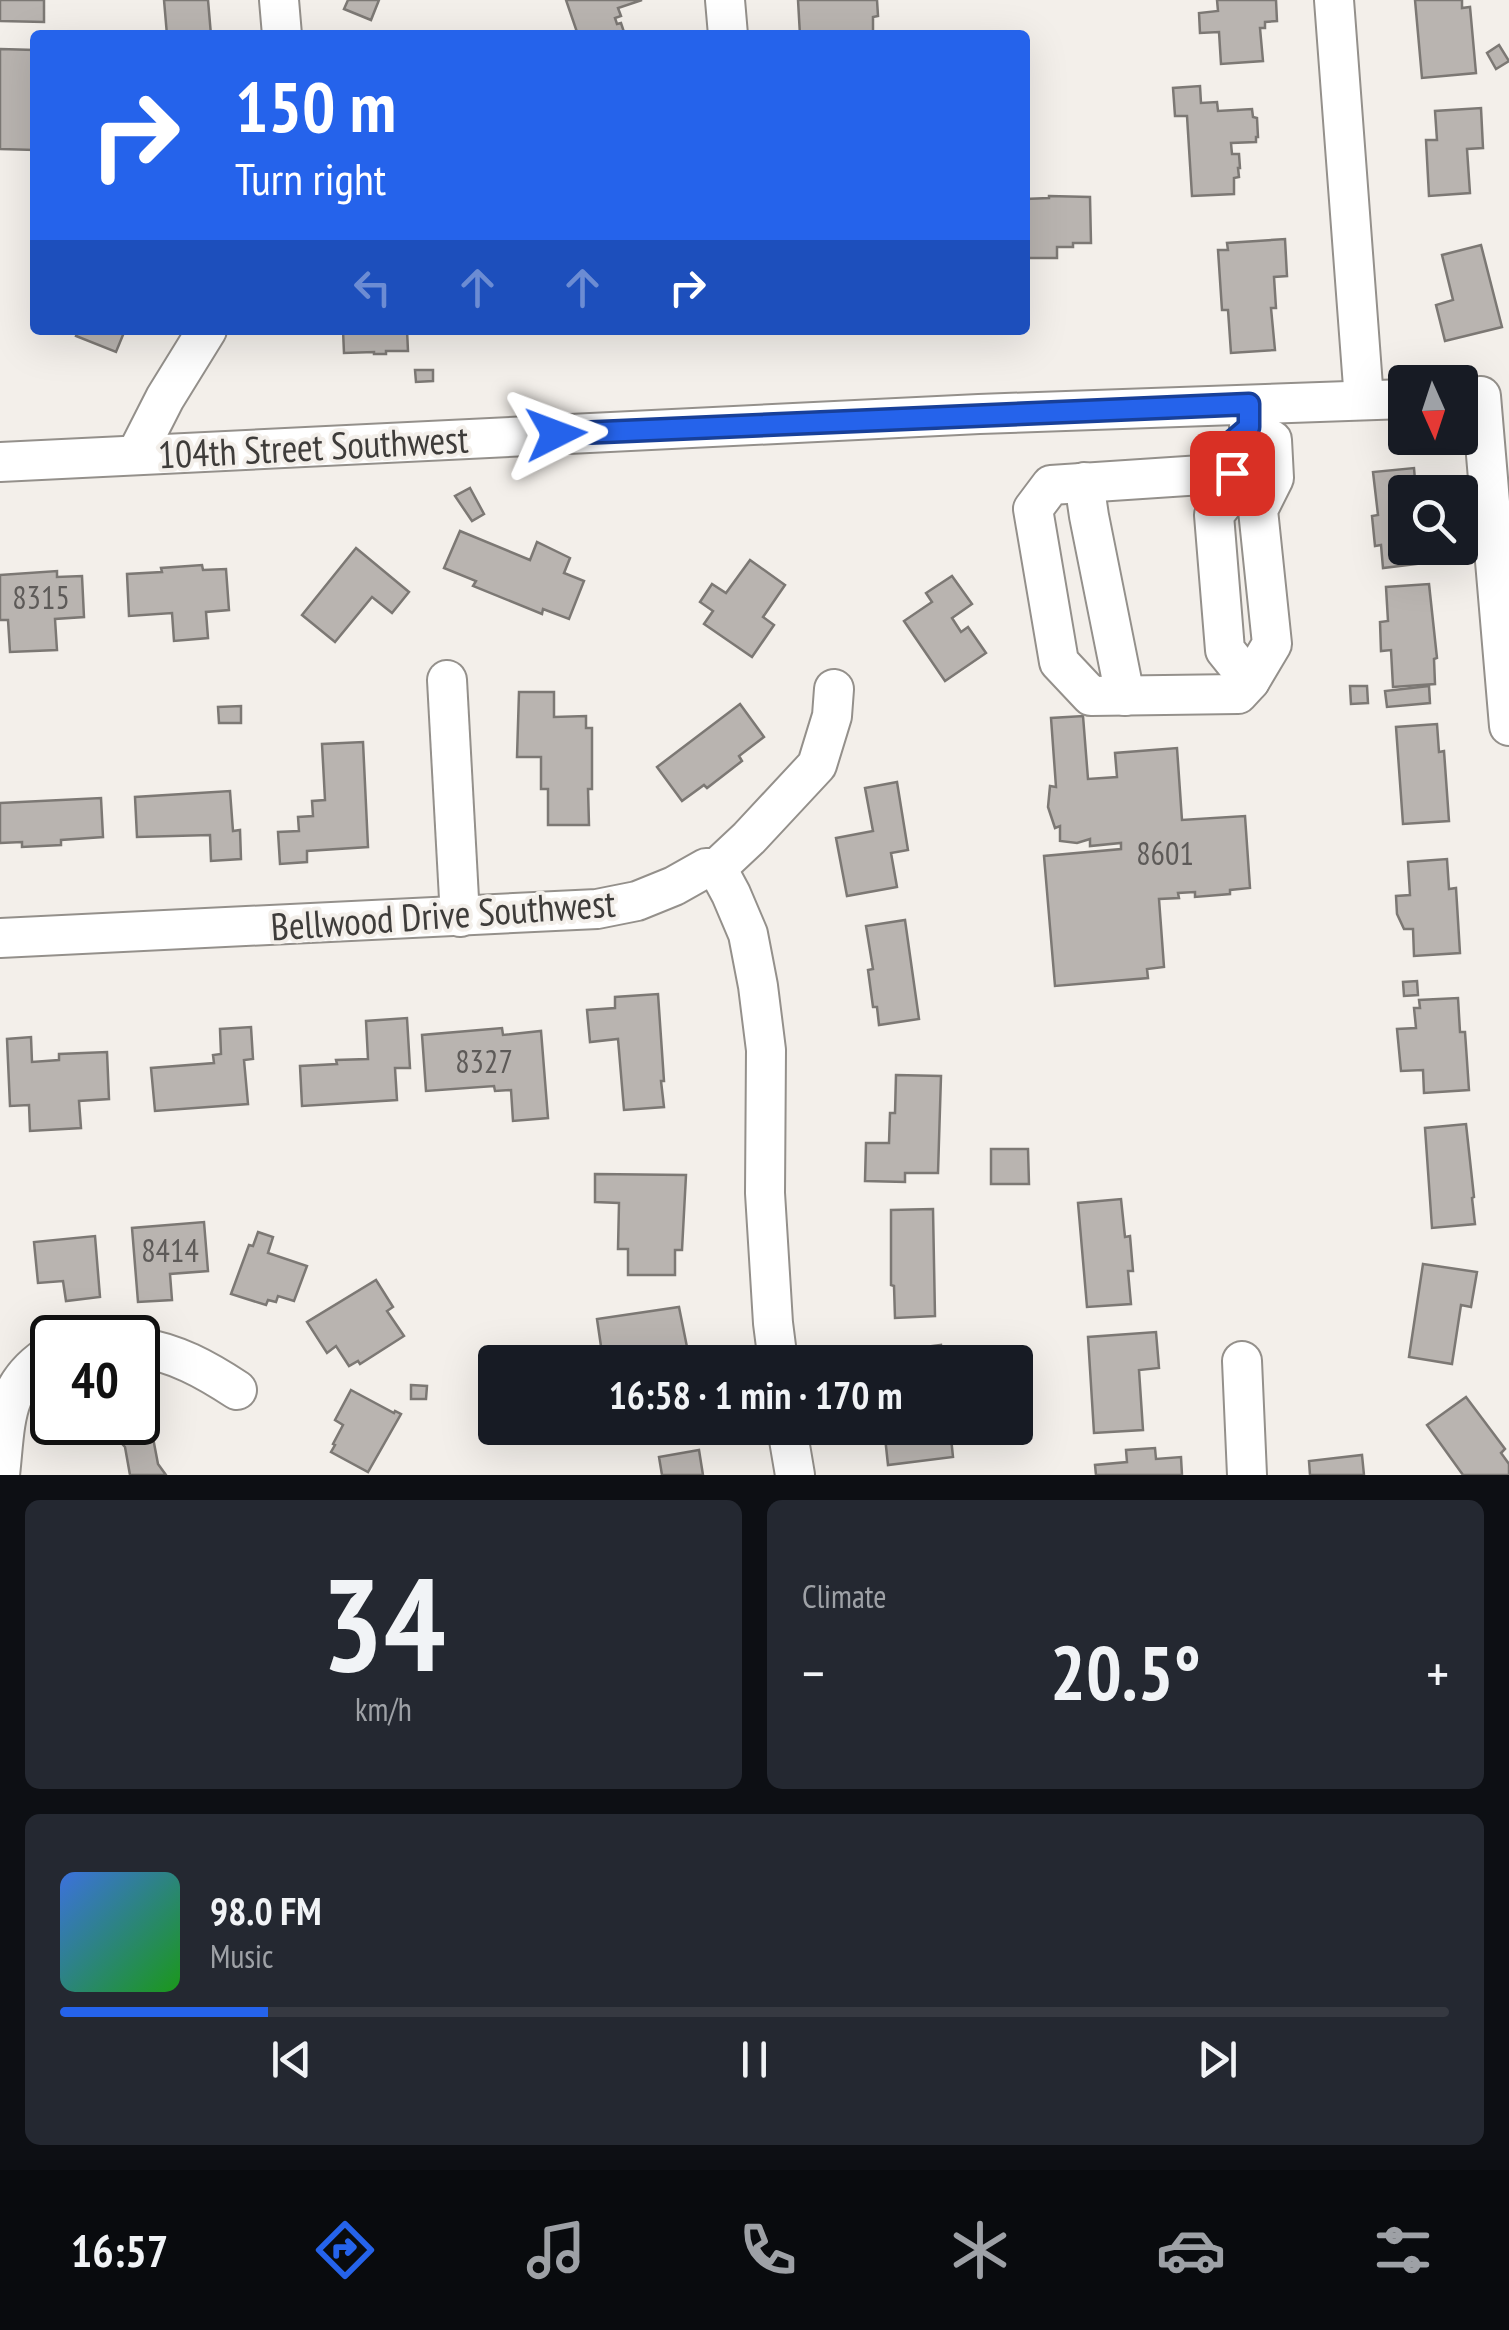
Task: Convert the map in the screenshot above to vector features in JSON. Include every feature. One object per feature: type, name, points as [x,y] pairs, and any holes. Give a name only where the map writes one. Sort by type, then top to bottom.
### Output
[{"type":"street","points":[[279,0],[282,30]]},
{"type":"street","points":[[726,0],[728,30]]},
{"type":"street","points":[[1334,0],[1364,400]]},
{"type":"street","points":[[136,455],[164,398],[204,335]]},
{"type":"street","points":[[1483,396],[1509,726]]},
{"type":"street","name":"104th Street Southwest","points":[[0,462],[960,415],[1249,415],[1388,399]]},
{"type":"street","points":[[1241,490],[1229,444],[1249,415]]},
{"type":"street","points":[[1084,482],[1241,490],[1214,515],[1225,650],[1250,680],[1238,694],[1091,696],[1059,662],[1033,509],[1051,485],[1084,482]]},
{"type":"street","points":[[1084,482],[1124,696]]},
{"type":"street","points":[[447,680],[460,916]]},
{"type":"street","name":"Bellwood Drive Southwest","points":[[0,938],[598,910],[638,901],[706,868],[717,868],[749,838],[817,764],[832,716],[834,689]]},
{"type":"street","points":[[717,868],[748,934],[766,1050],[766,1192],[776,1345]]},
{"type":"street","points":[[160,1352],[183,1358],[237,1390]]},
{"type":"street","points":[[1242,1361],[1247,1475]]},
{"type":"street","points":[[0,1475],[15,1388],[30,1369]]},
{"type":"street","points":[[790,1445],[795,1475]]},
{"type":"building","points":[[0,0],[44,0],[44,22],[0,21]]},
{"type":"building","points":[[164,0],[208,0],[211,30],[167,30]]},
{"type":"building","points":[[348,0],[379,0],[371,20],[344,9]]},
{"type":"building","points":[[566,0],[642,0],[618,8],[621,16],[615,18],[623,30],[576,30]]},
{"type":"building","points":[[798,0],[877,0],[878,16],[873,17],[873,30],[800,30]]},
{"type":"building","points":[[1217,0],[1276,0],[1277,21],[1265,22],[1265,28],[1260,28],[1263,61],[1221,64],[1219,32],[1200,33],[1199,13],[1218,11]]},
{"type":"building","points":[[1415,0],[1462,0],[1462,8],[1470,7],[1476,73],[1422,78]]},
{"type":"building","points":[[1499,45],[1509,61],[1496,69],[1487,53]]},
{"type":"building","points":[[0,49],[30,50],[30,150],[0,149]]},
{"type":"building","points":[[1200,86],[1201,103],[1217,102],[1218,111],[1252,109],[1253,117],[1257,118],[1256,142],[1231,143],[1232,154],[1239,154],[1240,168],[1239,177],[1234,178],[1234,194],[1192,196],[1187,116],[1175,116],[1173,88]]},
{"type":"building","points":[[1481,108],[1483,148],[1467,149],[1470,193],[1429,196],[1426,140],[1437,140],[1435,111]]},
{"type":"building","points":[[1090,197],[1091,243],[1057,247],[1057,258],[1030,258],[1030,199]]},
{"type":"building","points":[[1285,239],[1287,276],[1274,277],[1276,308],[1271,308],[1275,350],[1231,353],[1228,310],[1222,310],[1218,250],[1228,250],[1227,243]]},
{"type":"building","points":[[1481,245],[1502,327],[1445,341],[1436,305],[1453,300],[1442,255]]},
{"type":"building","points":[[76,335],[123,335],[116,352]]},
{"type":"building","points":[[343,335],[407,335],[408,351],[344,353]]},
{"type":"building","points":[[415,370],[433,370],[433,381],[416,382]]},
{"type":"building","points":[[1414,468],[1415,475],[1388,475],[1388,565],[1408,565],[1383,568],[1381,545],[1375,546],[1372,516],[1378,515],[1373,472]]},
{"type":"building","points":[[470,488],[484,514],[472,521],[455,496]]},
{"type":"building","points":[[460,531],[530,560],[537,542],[570,558],[564,573],[584,581],[569,619],[543,609],[542,614],[473,586],[476,581],[444,568]]},
{"type":"building","points":[[356,548],[409,592],[392,613],[372,597],[335,642],[302,615]]},
{"type":"building","points":[[750,560],[785,585],[763,617],[774,625],[752,657],[704,624],[713,611],[700,602],[712,584],[726,593]]},
{"type":"building","points":[[202,565],[203,570],[226,569],[229,610],[206,612],[208,638],[174,641],[172,613],[129,616],[127,574]]},
{"type":"building","points":[[57,571],[57,577],[82,576],[84,617],[55,619],[57,650],[10,652],[8,620],[0,620],[0,575]]},
{"type":"building","points":[[952,576],[972,604],[952,618],[961,632],[968,627],[986,653],[945,681],[904,621],[932,602],[926,593]]},
{"type":"building","points":[[1429,584],[1437,658],[1435,684],[1393,687],[1391,650],[1381,651],[1380,622],[1388,621],[1386,587]]},
{"type":"building","points":[[1350,686],[1367,686],[1368,703],[1351,704]]},
{"type":"building","points":[[1429,686],[1430,703],[1387,707],[1385,691]]},
{"type":"building","points":[[519,692],[554,692],[554,717],[586,716],[586,728],[592,728],[589,825],[548,825],[548,789],[541,789],[541,757],[517,757]]},
{"type":"building","points":[[740,704],[764,737],[739,756],[742,761],[707,788],[704,785],[682,801],[657,767]]},
{"type":"building","points":[[241,706],[241,723],[219,723],[218,707]]},
{"type":"building","points":[[1083,716],[1088,779],[1117,777],[1115,753],[1177,748],[1182,820],[1245,816],[1250,888],[1195,897],[1195,892],[1178,893],[1179,898],[1159,899],[1164,967],[1147,969],[1148,978],[1055,986],[1044,856],[1121,849],[1121,843],[1090,846],[1090,839],[1077,843],[1060,841],[1060,826],[1055,828],[1048,807],[1050,786],[1056,787],[1051,718]]},
{"type":"building","points":[[1437,724],[1439,752],[1444,751],[1449,821],[1403,824],[1396,727]]},
{"type":"building","points":[[363,742],[368,847],[307,851],[307,862],[280,864],[278,832],[299,831],[298,817],[313,816],[312,801],[325,800],[322,744]]},
{"type":"building","points":[[897,782],[908,850],[891,853],[897,887],[847,896],[836,838],[873,831],[865,788]]},
{"type":"building","points":[[230,791],[233,831],[240,830],[241,859],[211,861],[210,835],[137,837],[135,797]]},
{"type":"building","points":[[101,798],[103,837],[61,840],[61,845],[22,847],[22,842],[0,843],[0,803]]},
{"type":"building","points":[[1447,859],[1449,889],[1456,888],[1460,953],[1414,956],[1413,929],[1404,929],[1397,914],[1396,896],[1410,895],[1408,862]]},
{"type":"building","points":[[905,920],[919,1019],[879,1025],[868,970],[873,969],[866,926]]},
{"type":"building","points":[[1417,981],[1418,995],[1404,996],[1403,982]]},
{"type":"building","points":[[658,994],[664,1107],[624,1110],[618,1039],[590,1042],[587,1010],[615,1008],[615,997]]},
{"type":"building","points":[[1458,998],[1469,1090],[1424,1093],[1423,1070],[1401,1071],[1397,1029],[1416,1028],[1414,1008],[1420,1008],[1419,1000]]},
{"type":"building","points":[[407,1018],[410,1068],[395,1068],[397,1100],[302,1106],[300,1066],[368,1059],[366,1021]]},
{"type":"building","points":[[251,1027],[253,1059],[244,1060],[248,1104],[155,1111],[151,1068],[214,1063],[213,1055],[221,1054],[220,1029]]},
{"type":"building","points":[[502,1028],[503,1035],[541,1031],[548,1118],[513,1121],[511,1090],[495,1091],[494,1086],[426,1091],[422,1035]]},
{"type":"building","points":[[31,1037],[32,1062],[59,1060],[59,1054],[107,1052],[109,1099],[79,1101],[81,1128],[30,1131],[29,1105],[10,1106],[7,1039]]},
{"type":"building","points":[[896,1075],[941,1076],[938,1173],[905,1173],[905,1182],[865,1181],[866,1143],[889,1143]]},
{"type":"building","points":[[1466,1124],[1475,1224],[1432,1228],[1425,1128]]},
{"type":"building","points":[[991,1149],[1028,1149],[1029,1184],[991,1184]]},
{"type":"building","points":[[595,1174],[686,1175],[682,1250],[675,1250],[675,1275],[628,1275],[628,1249],[618,1249],[619,1203],[595,1202]]},
{"type":"building","points":[[1121,1199],[1125,1237],[1130,1236],[1131,1304],[1087,1307],[1078,1203]]},
{"type":"building","points":[[933,1209],[935,1316],[895,1318],[891,1210]]},
{"type":"building","points":[[204,1222],[208,1271],[170,1274],[172,1300],[138,1302],[132,1228]]},
{"type":"building","points":[[258,1232],[273,1237],[268,1253],[307,1266],[294,1301],[278,1296],[276,1302],[268,1300],[266,1305],[231,1294],[249,1245],[253,1246]]},
{"type":"building","points":[[95,1236],[100,1297],[66,1301],[63,1281],[38,1283],[34,1242]]},
{"type":"building","points":[[1423,1264],[1477,1272],[1471,1307],[1461,1305],[1452,1364],[1409,1357]]},
{"type":"building","points":[[376,1280],[393,1307],[387,1311],[404,1336],[360,1364],[358,1361],[349,1366],[336,1346],[327,1353],[307,1322]]},
{"type":"building","points":[[679,1307],[687,1345],[601,1345],[597,1319]]},
{"type":"building","points":[[1156,1332],[1159,1368],[1139,1370],[1143,1430],[1094,1433],[1088,1337]]},
{"type":"building","points":[[411,1385],[427,1386],[426,1399],[411,1399]]},
{"type":"building","points":[[351,1390],[401,1414],[368,1472],[331,1452],[343,1425],[335,1420]]},
{"type":"building","points":[[1466,1397],[1505,1449],[1501,1453],[1509,1464],[1509,1475],[1463,1475],[1427,1425]]},
{"type":"building","points":[[154,1445],[158,1464],[166,1475],[130,1475],[125,1447]]},
{"type":"building","points":[[886,1445],[952,1445],[953,1457],[888,1465]]},
{"type":"building","points":[[1155,1448],[1156,1459],[1181,1457],[1182,1475],[1096,1475],[1095,1465],[1127,1462],[1126,1450]]},
{"type":"building","points":[[699,1450],[703,1475],[662,1475],[659,1457]]},
{"type":"building","points":[[1362,1455],[1364,1475],[1310,1475],[1309,1461]]},
{"type":"route","points":[[556,434],[1249,404],[1249,427],[1229,444],[1232,473]]}]
